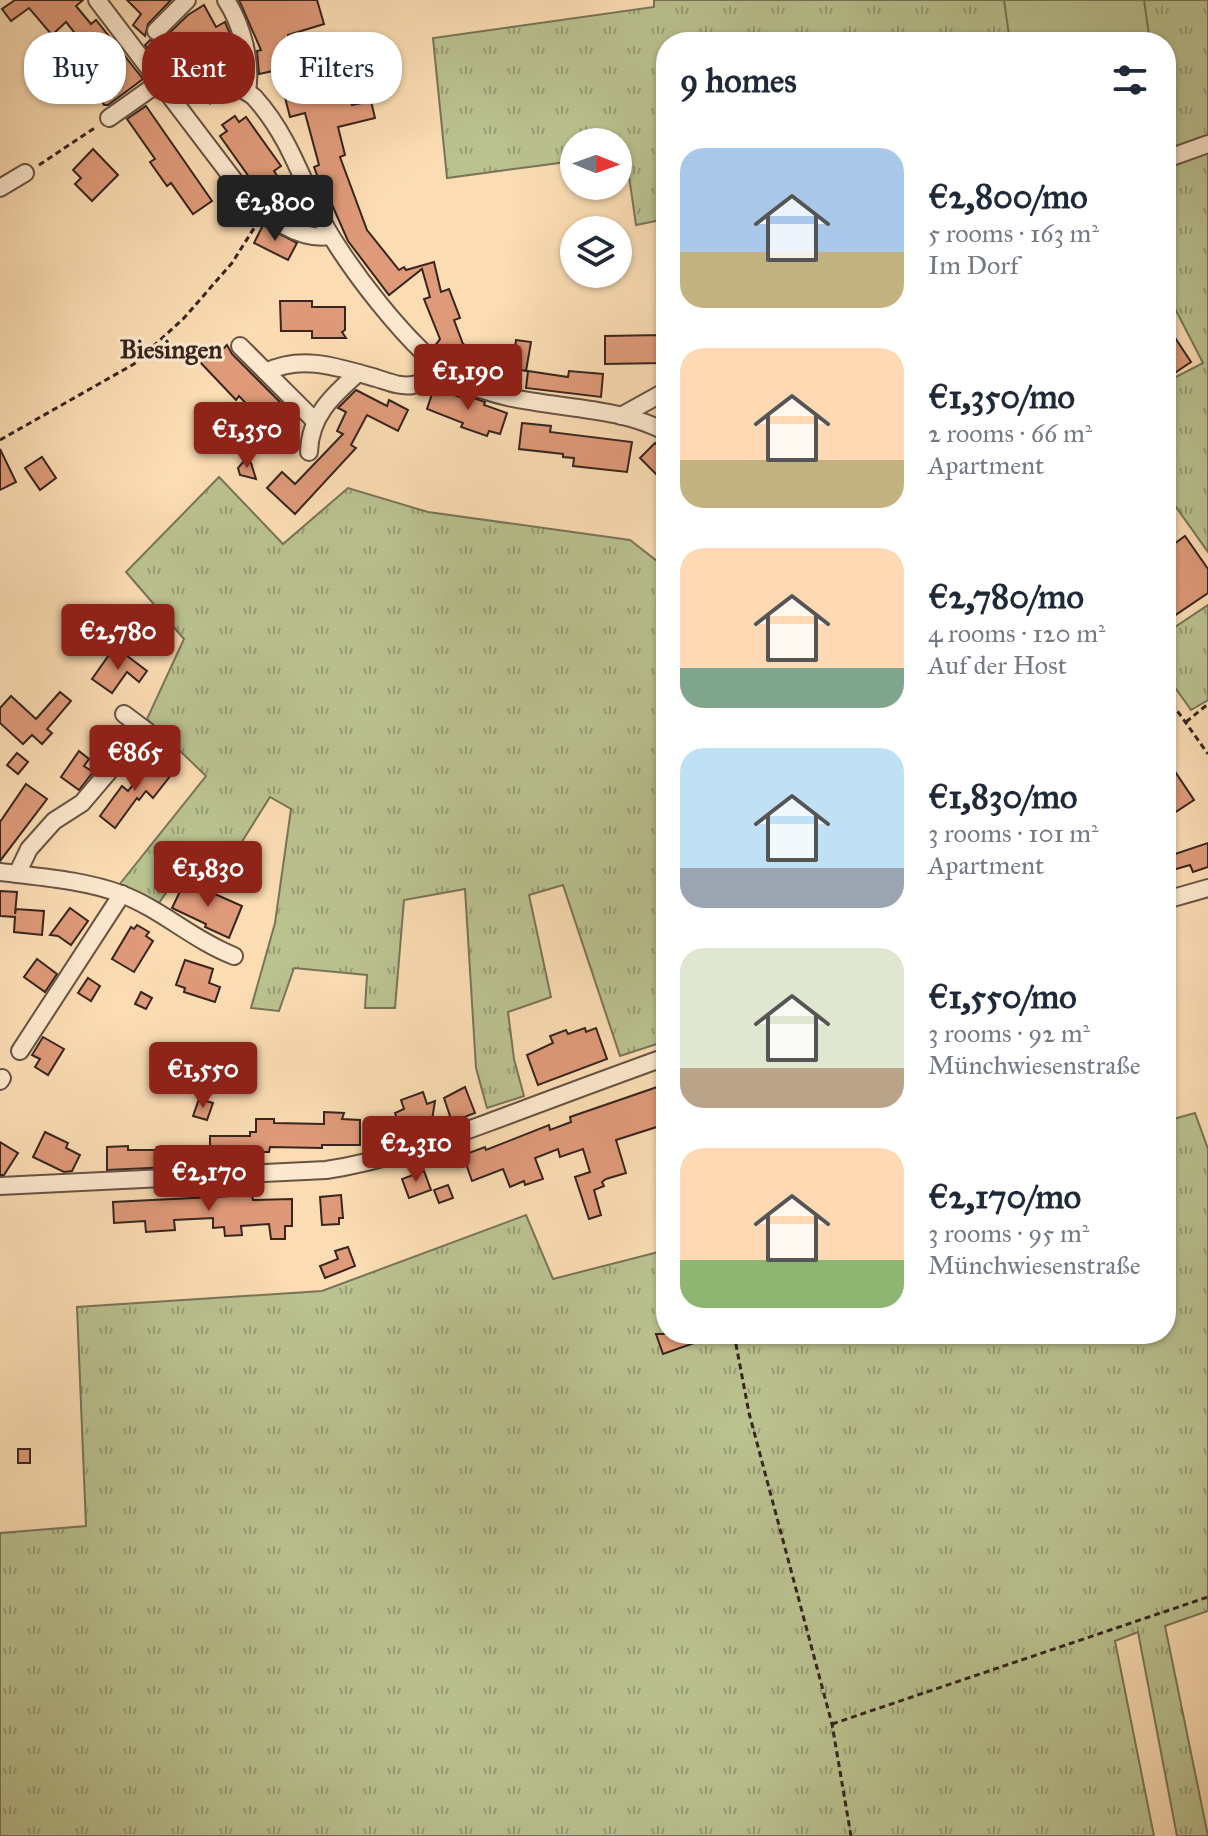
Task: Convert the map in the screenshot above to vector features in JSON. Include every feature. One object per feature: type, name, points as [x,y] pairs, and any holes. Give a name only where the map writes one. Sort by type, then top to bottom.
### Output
[{"type":"street","points":[[97,0],[142,58]]},
{"type":"street","points":[[156,31],[187,0]]},
{"type":"street","points":[[226,0],[240,32]]},
{"type":"street","points":[[255,99],[287,143],[330,236],[395,322],[440,369],[475,388],[498,395],[621,416],[656,427]]},
{"type":"street","points":[[109,118],[142,100]]},
{"type":"street","points":[[177,104],[246,196],[263,213],[305,235],[318,238],[330,236]]},
{"type":"street","points":[[1176,155],[1208,144]]},
{"type":"street","points":[[0,188],[25,173]]},
{"type":"street","points":[[240,346],[314,420]]},
{"type":"street","points":[[266,372],[280,365],[295,363],[339,366],[401,385],[417,385],[440,369]]},
{"type":"street","points":[[309,452],[314,420],[358,373]]},
{"type":"street","points":[[621,416],[656,397]]},
{"type":"street","points":[[124,714],[164,744]]},
{"type":"street","points":[[8,873],[54,821],[82,803],[144,730]]},
{"type":"street","points":[[8,873],[122,894],[213,948],[234,956]]},
{"type":"street","points":[[1176,897],[1208,888]]},
{"type":"street","points":[[20,1051],[122,894]]},
{"type":"street","points":[[0,1186],[326,1170],[354,1166],[383,1160],[429,1144],[656,1061]]},
{"type":"path","points":[[25,173],[109,118]]},
{"type":"path","points":[[0,440],[134,364],[184,318],[232,263],[263,213]]},
{"type":"path","points":[[1186,722],[1208,704]]},
{"type":"path","points":[[1176,708],[1208,754]]},
{"type":"path","points":[[736,1344],[749,1413],[832,1724],[851,1836]]},
{"type":"path","points":[[832,1724],[1208,1597]]},
{"type":"green space","points":[[654,0],[1208,0],[1208,552],[1176,507],[1176,377],[1203,363],[1176,310],[1176,32],[656,32],[656,221],[636,225],[632,197],[632,128],[560,128],[560,163],[447,178],[433,38],[654,7]]},
{"type":"green space","points":[[1004,0],[1144,0],[1149,32],[1009,32]]},
{"type":"green space","points":[[219,477],[283,544],[348,488],[428,512],[630,540],[656,560],[656,1044],[620,1056],[563,885],[529,895],[551,997],[508,1012],[514,1059],[524,1096],[487,1108],[476,1068],[465,889],[404,900],[395,1008],[365,1008],[367,975],[294,968],[279,1011],[251,1008],[275,923],[291,809],[270,797],[231,859],[199,845],[159,903],[119,885],[206,776],[147,719],[184,639],[126,572]]},
{"type":"green space","points":[[1208,605],[1208,700],[1191,710],[1176,689],[1176,626]]},
{"type":"green space","points":[[1195,1113],[1208,1149],[1208,1611],[1165,1626],[1208,1836],[1177,1836],[1138,1632],[1115,1641],[1154,1836],[0,1836],[0,1533],[86,1526],[77,1307],[322,1291],[526,1215],[553,1279],[656,1253],[656,1344],[1176,1344],[1176,1118]]},
{"type":"building","points":[[15,0],[83,0],[76,6],[91,24],[96,20],[106,32],[74,32],[66,22],[55,32],[49,32],[29,8],[11,21],[2,9]]},
{"type":"building","points":[[127,0],[171,0],[142,33],[133,25],[141,14]]},
{"type":"building","points":[[239,0],[317,0],[324,24],[298,32],[271,32],[271,71],[259,74],[257,51],[261,50]]},
{"type":"building","points":[[204,5],[216,27],[225,22],[229,32],[170,32]]},
{"type":"building","points":[[126,58],[142,78],[126,92]]},
{"type":"building","points":[[287,104],[372,104],[375,118],[338,127],[345,155],[340,157],[367,230],[399,270],[434,262],[441,292],[449,289],[460,318],[454,320],[463,344],[519,374],[516,386],[487,380],[464,370],[434,347],[440,339],[424,299],[430,297],[422,269],[389,295],[348,241],[329,198],[326,199],[314,167],[319,165],[305,113],[290,117]]},
{"type":"building","points":[[146,106],[212,201],[193,214],[171,183],[167,186],[150,162],[155,159],[127,119]]},
{"type":"building","points":[[235,116],[239,122],[246,117],[281,166],[274,171],[280,180],[268,189],[266,186],[259,191],[220,136],[227,131],[222,125]]},
{"type":"building","points":[[93,149],[118,175],[92,201],[75,184],[81,178],[73,170]]},
{"type":"building","points":[[263,225],[297,243],[288,260],[254,243]]},
{"type":"building","points":[[280,301],[312,301],[312,307],[345,307],[345,330],[342,332],[346,338],[312,338],[312,331],[281,331]]},
{"type":"building","points":[[656,335],[656,363],[605,364],[605,336]]},
{"type":"building","points":[[1176,339],[1191,362],[1176,372]]},
{"type":"building","points":[[516,340],[531,342],[526,371],[512,368]]},
{"type":"building","points":[[227,345],[232,354],[295,417],[276,435],[239,396],[236,400],[198,360],[212,347],[218,354]]},
{"type":"building","points":[[528,371],[568,377],[569,371],[603,374],[601,397],[526,388]]},
{"type":"building","points":[[434,388],[466,399],[468,396],[507,413],[500,434],[489,431],[487,436],[461,427],[463,423],[427,409]]},
{"type":"building","points":[[356,390],[387,406],[389,400],[408,410],[398,431],[367,415],[351,445],[356,448],[295,514],[267,488],[282,472],[295,484],[343,434],[337,431],[346,412],[338,408]]},
{"type":"building","points":[[522,423],[551,426],[550,432],[632,442],[627,472],[573,466],[574,458],[563,457],[563,454],[519,449]]},
{"type":"building","points":[[656,444],[656,474],[640,458]]},
{"type":"building","points":[[0,449],[16,482],[0,490]]},
{"type":"building","points":[[42,457],[56,478],[40,490],[25,468]]},
{"type":"building","points":[[243,462],[251,463],[256,479],[240,475],[238,468]]},
{"type":"building","points":[[1185,536],[1208,569],[1208,593],[1176,615],[1176,543]]},
{"type":"building","points":[[122,652],[147,671],[139,682],[127,672],[112,693],[92,679],[109,655],[116,660]]},
{"type":"building","points":[[60,692],[71,701],[47,729],[52,733],[42,744],[32,735],[23,744],[0,723],[0,708],[11,696],[36,719]]},
{"type":"building","points":[[79,751],[89,759],[84,766],[93,772],[79,790],[61,777]]},
{"type":"building","points":[[17,753],[28,762],[18,774],[7,765]]},
{"type":"building","points":[[152,760],[171,775],[153,798],[146,791],[139,800],[137,798],[115,828],[100,816],[122,786],[128,791]]},
{"type":"building","points":[[1176,773],[1194,800],[1176,812]]},
{"type":"building","points":[[26,784],[47,799],[0,861],[0,822]]},
{"type":"building","points":[[1208,843],[1208,867],[1193,872],[1190,865],[1176,869],[1176,854]]},
{"type":"building","points":[[184,883],[242,906],[229,938],[172,908]]},
{"type":"building","points":[[0,891],[17,892],[15,914],[16,909],[44,911],[42,935],[14,932],[15,917],[0,916]]},
{"type":"building","points":[[70,908],[88,921],[71,945],[58,936],[50,935]]},
{"type":"building","points":[[137,925],[149,932],[146,936],[153,941],[134,972],[112,959],[131,927],[134,929]]},
{"type":"building","points":[[37,959],[57,974],[45,992],[24,977]]},
{"type":"building","points":[[185,960],[213,969],[209,983],[220,987],[215,1002],[184,992],[185,988],[176,985]]},
{"type":"building","points":[[88,978],[100,986],[91,1001],[78,993]]},
{"type":"building","points":[[141,992],[152,998],[146,1009],[135,1004]]},
{"type":"building","points":[[585,1028],[586,1032],[596,1028],[607,1059],[538,1085],[527,1055],[553,1043],[550,1036]]},
{"type":"building","points":[[43,1037],[64,1049],[48,1075],[35,1067],[40,1059],[32,1055]]},
{"type":"building","points":[[465,1087],[475,1113],[452,1122],[444,1098]]},
{"type":"building","points":[[656,1087],[656,1127],[616,1140],[626,1173],[606,1179],[602,1182],[604,1186],[594,1190],[601,1215],[589,1219],[575,1177],[590,1172],[583,1149],[560,1157],[558,1149],[535,1158],[543,1179],[525,1185],[524,1181],[510,1187],[503,1169],[472,1181],[463,1155],[485,1147],[486,1150],[549,1125],[550,1130],[571,1122],[570,1117]]},
{"type":"building","points":[[423,1092],[427,1104],[435,1101],[432,1120],[422,1124],[424,1128],[404,1136],[395,1113],[404,1109],[401,1100]]},
{"type":"building","points":[[199,1099],[213,1103],[207,1120],[193,1116]]},
{"type":"building","points":[[324,1112],[344,1113],[342,1119],[360,1120],[360,1145],[270,1147],[269,1152],[234,1152],[234,1164],[107,1170],[107,1147],[157,1150],[157,1147],[210,1146],[210,1136],[250,1136],[250,1132],[256,1132],[256,1119],[274,1119],[274,1123],[324,1124]]},
{"type":"building","points":[[400,1126],[405,1139],[389,1145],[384,1132]]},
{"type":"building","points":[[45,1132],[68,1143],[66,1148],[80,1155],[72,1171],[64,1172],[33,1157]]},
{"type":"building","points":[[0,1142],[18,1153],[4,1175],[0,1175]]},
{"type":"building","points":[[424,1171],[431,1190],[409,1198],[402,1179]]},
{"type":"building","points":[[448,1185],[453,1198],[439,1203],[434,1190]]},
{"type":"building","points":[[252,1195],[253,1200],[292,1199],[292,1226],[285,1226],[285,1239],[271,1239],[269,1224],[241,1226],[242,1235],[225,1236],[224,1227],[213,1228],[213,1218],[174,1220],[175,1230],[146,1232],[145,1221],[114,1223],[113,1202]]},
{"type":"building","points":[[341,1195],[343,1218],[339,1218],[339,1224],[322,1225],[320,1197]]},
{"type":"building","points":[[348,1247],[355,1266],[325,1278],[320,1266],[338,1259],[335,1251]]},
{"type":"building","points":[[660,1344],[691,1344],[663,1354]]},
{"type":"building","points":[[18,1449],[30,1449],[30,1463],[18,1463]]},
{"type":"district","name":"Biesingen","points":[[171,349]]}]
